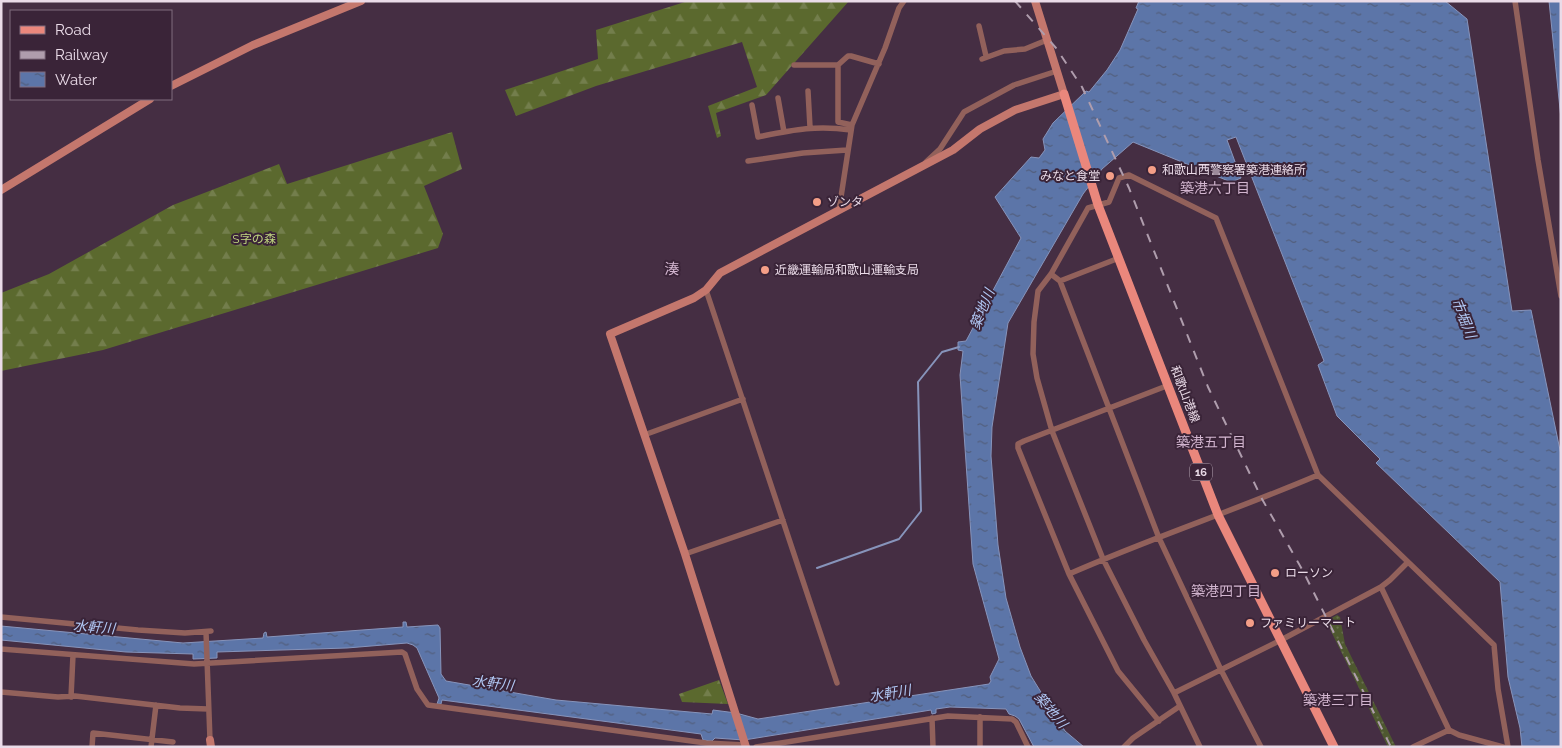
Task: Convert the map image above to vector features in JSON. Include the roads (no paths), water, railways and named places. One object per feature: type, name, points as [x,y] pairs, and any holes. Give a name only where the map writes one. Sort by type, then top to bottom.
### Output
[{"type":"main road","name":"和歌山港線","points":[[1064,94],[1098,205],[1218,515],[1334,747]]},
{"type":"street","points":[[172,86],[253,45],[361,1]]},
{"type":"street","points":[[838,210],[851,128],[879,64],[898,8],[904,1]]},
{"type":"street","points":[[1,649],[194,664],[207,661],[402,652],[405,654],[417,689],[428,705],[706,745],[745,745],[685,554],[610,334],[694,298],[706,290],[720,274],[953,150],[980,129],[1015,110],[1064,94],[1035,1]]},
{"type":"street","points":[[1515,1],[1538,160],[1561,296]]},
{"type":"street","points":[[979,26],[984,57],[1004,51],[1025,49],[1047,40]]},
{"type":"street","points":[[794,65],[838,65],[848,56],[879,64]]},
{"type":"street","points":[[838,65],[838,122],[851,128]]},
{"type":"street","points":[[923,166],[940,149],[964,112],[1014,85],[1057,71]]},
{"type":"street","points":[[808,91],[810,127]]},
{"type":"street","points":[[778,98],[784,132]]},
{"type":"street","points":[[1,190],[148,100]]},
{"type":"street","points":[[752,105],[757,137],[810,127],[851,128]]},
{"type":"street","points":[[748,161],[803,153],[847,150]]},
{"type":"street","points":[[1200,747],[1174,693],[1144,640],[1103,559],[1052,431],[1037,378],[1033,354],[1034,322],[1038,291],[1051,274],[1088,208],[1109,202],[1119,178],[1129,175],[1216,218],[1318,475],[1494,645],[1498,689],[1508,747]]},
{"type":"street","points":[[1060,281],[1119,258]]},
{"type":"street","points":[[1051,274],[1060,281],[1158,538],[1221,670],[1261,747]]},
{"type":"street","points":[[706,290],[837,683]]},
{"type":"street","points":[[1159,721],[1118,671],[1068,574],[1018,444],[1169,385]]},
{"type":"street","points":[[644,435],[743,399]]},
{"type":"street","points":[[1068,574],[1318,475]]},
{"type":"street","points":[[685,554],[783,520]]},
{"type":"street","points":[[1174,693],[1281,640],[1381,587],[1408,562]]},
{"type":"street","points":[[1381,587],[1449,730],[1459,735],[1503,747]]},
{"type":"street","points":[[1,617],[138,630],[185,633],[208,631],[207,661],[210,744]]},
{"type":"street","points":[[71,696],[73,655]]},
{"type":"street","points":[[1,692],[58,697],[71,696],[208,709]]},
{"type":"street","points":[[151,747],[156,705]]},
{"type":"street","points":[[1124,747],[1133,738],[1180,706]]},
{"type":"street","points":[[756,747],[948,716],[1012,719],[1016,722],[1028,747]]},
{"type":"street","points":[[980,717],[980,747]]},
{"type":"street","points":[[932,718],[933,747]]},
{"type":"street","points":[[1413,747],[1449,730]]},
{"type":"street","points":[[92,747],[92,733],[173,742]]},
{"type":"water","points":[[1139,1],[1445,1],[1467,19],[1512,311],[1531,310],[1561,455],[1561,747],[1522,747],[1520,728],[1508,677],[1500,582],[1376,463],[1380,459],[1337,416],[1318,365],[1324,361],[1236,137],[1227,140],[1241,178],[1231,182],[1133,142],[1102,169],[1083,194],[1008,323],[992,427],[991,456],[998,545],[1006,598],[1020,647],[1031,676],[1065,731],[1084,747],[1034,747],[1019,719],[1009,714],[1006,709],[950,707],[936,709],[936,713],[932,714],[931,710],[744,740],[715,738],[712,741],[703,740],[701,734],[442,700],[441,704],[437,704],[439,698],[417,648],[407,643],[347,648],[217,652],[217,658],[193,659],[193,654],[126,652],[1,640],[1,626],[183,643],[263,638],[266,632],[267,637],[403,627],[403,622],[406,622],[407,627],[438,625],[440,628],[441,674],[446,681],[556,700],[712,714],[713,710],[736,713],[758,719],[989,684],[991,681],[990,677],[999,659],[973,564],[960,375],[963,351],[958,350],[958,342],[966,341],[1021,238],[995,197],[1031,157],[1039,158],[1045,150],[1043,139],[1053,123],[1086,91],[1089,92],[1107,70],[1120,50],[1138,9],[1136,8]]},
{"type":"water","points":[[1549,1],[1561,1],[1561,119]]},
{"type":"waterway","points":[[817,568],[899,539],[921,511],[918,382],[942,352],[959,347]]},
{"type":"railway","points":[[1015,1],[1056,48],[1082,87],[1129,188],[1208,387],[1262,499],[1303,571],[1391,747]]},
{"type":"place","name":"和歌山西警察署築港連絡所","points":[[1152,170]]},
{"type":"place","name":"みなと食堂","points":[[1110,176]]},
{"type":"place","name":"ゾンタ","points":[[817,202]]},
{"type":"place","name":"近畿運輸局和歌山運輸支局","points":[[765,270]]},
{"type":"place","name":"ローソン","points":[[1275,573]]},
{"type":"place","name":"ファミリーマート","points":[[1250,623]]},
{"type":"district","name":"築港六丁目","points":[[1215,188]]},
{"type":"district","name":"湊","points":[[672,269]]},
{"type":"district","name":"築港五丁目","points":[[1211,442]]},
{"type":"district","name":"築港四丁目","points":[[1226,591]]},
{"type":"district","name":"築港三丁目","points":[[1338,700]]},
{"type":"park label","name":"S字の森","points":[[254,239]]},
{"type":"water label","name":"築地川","points":[[982,309]]},
{"type":"water label","name":"市堀川","points":[[1464,318]]},
{"type":"water label","name":"水軒川","points":[[94,627]]},
{"type":"water label","name":"水軒川","points":[[493,683]]},
{"type":"water label","name":"水軒川","points":[[890,693]]},
{"type":"water label","name":"築地川","points":[[1051,710]]}]
